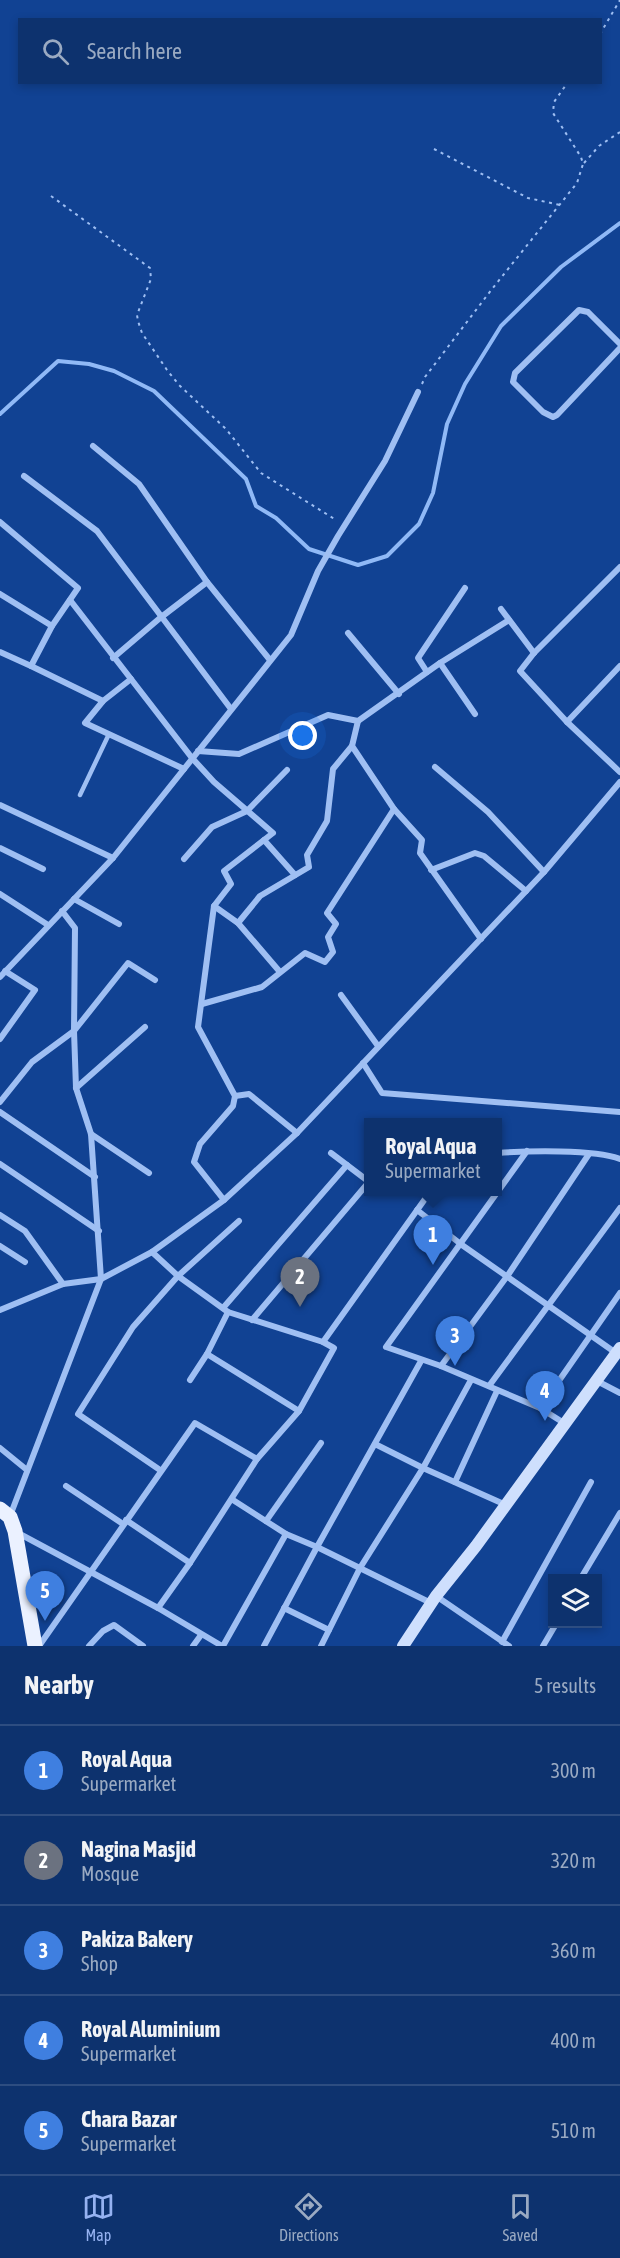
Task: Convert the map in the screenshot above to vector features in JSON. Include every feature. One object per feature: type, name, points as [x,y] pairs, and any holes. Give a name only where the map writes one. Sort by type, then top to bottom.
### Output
[{"type":"main road","points":[[403,1646],[434,1599],[507,1505],[618,1351]]},
{"type":"main road","points":[[8,1519],[37,1646]]},
{"type":"street","points":[[579,310],[588,312],[620,346],[553,417],[543,412],[513,382],[515,373],[579,310]]},
{"type":"street","points":[[0,977],[113,858],[291,635],[321,567],[385,462],[418,392]]},
{"type":"street","points":[[93,446],[139,484],[207,582],[270,660]]},
{"type":"street","points":[[24,476],[97,531],[231,710]]},
{"type":"street","points":[[0,522],[78,588],[52,626],[31,666]]},
{"type":"street","points":[[620,567],[534,653],[520,671],[567,722],[620,772]]},
{"type":"street","points":[[113,658],[207,582]]},
{"type":"street","points":[[427,672],[417,658],[465,588]]},
{"type":"street","points":[[0,594],[52,626]]},
{"type":"street","points":[[70,600],[192,758],[214,782],[273,833],[224,872],[231,884],[214,906],[198,1027],[235,1096],[233,1106],[200,1144],[194,1162],[224,1200]]},
{"type":"street","points":[[501,609],[534,653]]},
{"type":"street","points":[[238,923],[260,896],[309,867],[307,855],[327,821],[333,768],[351,746],[358,721],[440,663],[509,620]]},
{"type":"street","points":[[348,633],[399,694]]},
{"type":"street","points":[[0,652],[104,701]]},
{"type":"street","points":[[440,663],[475,714]]},
{"type":"street","points":[[567,722],[620,666]]},
{"type":"street","points":[[131,679],[104,701],[84,723],[184,769]]},
{"type":"street","points":[[198,751],[239,754],[328,715],[358,721]]},
{"type":"street","points":[[351,746],[394,809],[422,840],[420,853],[481,939]]},
{"type":"street","points":[[435,767],[488,812],[544,872]]},
{"type":"street","points":[[184,858],[212,827],[247,811],[287,770]]},
{"type":"street","points":[[0,1310],[63,1284],[101,1279],[152,1252],[224,1200],[297,1133],[481,939],[544,872],[620,782]]},
{"type":"street","points":[[1,807],[113,858]]},
{"type":"street","points":[[202,1004],[262,987],[305,953],[325,962],[333,952],[328,937],[336,924],[327,913],[394,809]]},
{"type":"street","points":[[264,840],[295,875]]},
{"type":"street","points":[[0,848],[43,869]]},
{"type":"street","points":[[431,870],[475,853],[484,856],[526,891]]},
{"type":"street","points":[[0,894],[48,925]]},
{"type":"street","points":[[74,899],[119,924]]},
{"type":"street","points":[[214,906],[238,923],[280,972]]},
{"type":"street","points":[[62,911],[75,928],[76,1088],[91,1134],[101,1279],[8,1519],[91,1572],[222,1646],[286,1534]]},
{"type":"street","points":[[0,1102],[32,1062],[74,1031],[128,963],[155,980]]},
{"type":"street","points":[[0,1039],[35,990],[5,971]]},
{"type":"street","points":[[341,995],[378,1046]]},
{"type":"street","points":[[76,1088],[145,1027]]},
{"type":"street","points":[[363,1063],[382,1093],[620,1112]]},
{"type":"street","points":[[235,1096],[249,1094],[297,1133]]},
{"type":"street","points":[[0,1112],[95,1177]]},
{"type":"street","points":[[91,1134],[149,1173]]},
{"type":"street","points":[[502,1187],[527,1151]]},
{"type":"street","points":[[502,1153],[527,1151],[589,1154],[620,1159]]},
{"type":"street","points":[[331,1153],[364,1178]]},
{"type":"street","points":[[441,1366],[508,1275],[589,1154]]},
{"type":"street","points":[[0,1164],[99,1231]]},
{"type":"street","points":[[190,1380],[207,1354],[226,1310],[347,1165]]},
{"type":"street","points":[[252,1320],[364,1188]]},
{"type":"street","points":[[324,1342],[427,1196]]},
{"type":"street","points":[[496,1196],[387,1347],[441,1366],[540,1407],[564,1423]]},
{"type":"street","points":[[489,1386],[620,1208]]},
{"type":"street","points":[[417,1210],[462,1245],[508,1275],[590,1335],[618,1351]]},
{"type":"street","points":[[0,1215],[25,1231],[63,1284]]},
{"type":"street","points":[[160,1470],[78,1414],[133,1327],[178,1276],[239,1221]]},
{"type":"street","points":[[0,1246],[25,1262]]},
{"type":"street","points":[[152,1252],[178,1276],[226,1310],[324,1342],[334,1348],[299,1411],[257,1459],[233,1500],[158,1608]]},
{"type":"street","points":[[540,1407],[620,1293]]},
{"type":"street","points":[[207,1354],[299,1411]]},
{"type":"street","points":[[264,1646],[422,1361]]},
{"type":"street","points":[[321,1646],[360,1568],[423,1468],[471,1380]]},
{"type":"street","points":[[597,1381],[620,1393]]},
{"type":"street","points":[[455,1482],[497,1391]]},
{"type":"street","points":[[37,1646],[195,1423],[257,1459]]},
{"type":"street","points":[[266,1521],[321,1443]]},
{"type":"street","points":[[375,1444],[507,1505]]},
{"type":"street","points":[[0,1448],[27,1470]]},
{"type":"street","points":[[502,1642],[591,1482]]},
{"type":"street","points":[[66,1486],[190,1563]]},
{"type":"street","points":[[233,1500],[286,1534],[434,1599],[509,1646]]},
{"type":"street","points":[[584,1574],[620,1512]]},
{"type":"street","points":[[285,1608],[329,1630]]},
{"type":"street","points":[[89,1646],[109,1626],[114,1625],[143,1646]]},
{"type":"street","points":[[543,1646],[553,1628]]},
{"type":"street","points":[[193,1646],[201,1635]]},
{"type":"lane","points":[[80,795],[109,734]]},
{"type":"path","points":[[602,31],[620,0]]},
{"type":"path","points":[[567,84],[554,102],[553,113],[583,164]]},
{"type":"path","points":[[418,392],[432,368],[577,183],[583,164],[599,146],[620,132]]},
{"type":"path","points":[[434,149],[528,198],[560,205]]},
{"type":"path","points":[[51,196],[150,268],[151,279],[138,321],[142,333],[179,385],[226,429],[261,473],[345,525]]},
{"type":"waterway","points":[[0,414],[58,361],[89,364],[114,371],[154,391],[246,479],[256,506],[276,518],[309,549],[358,565],[387,556],[419,524],[433,493],[447,424],[465,384],[501,326],[561,267],[620,223]]},
{"type":"place","name":"Royal Aqua","points":[[433,1265]]},
{"type":"place","name":"Nagina Masjid","points":[[300,1307]]},
{"type":"place","name":"Pakiza Bakery","points":[[455,1366]]},
{"type":"place","name":"Royal Aluminium","points":[[545,1421]]},
{"type":"place","name":"Chara Bazar","points":[[45,1621]]}]
